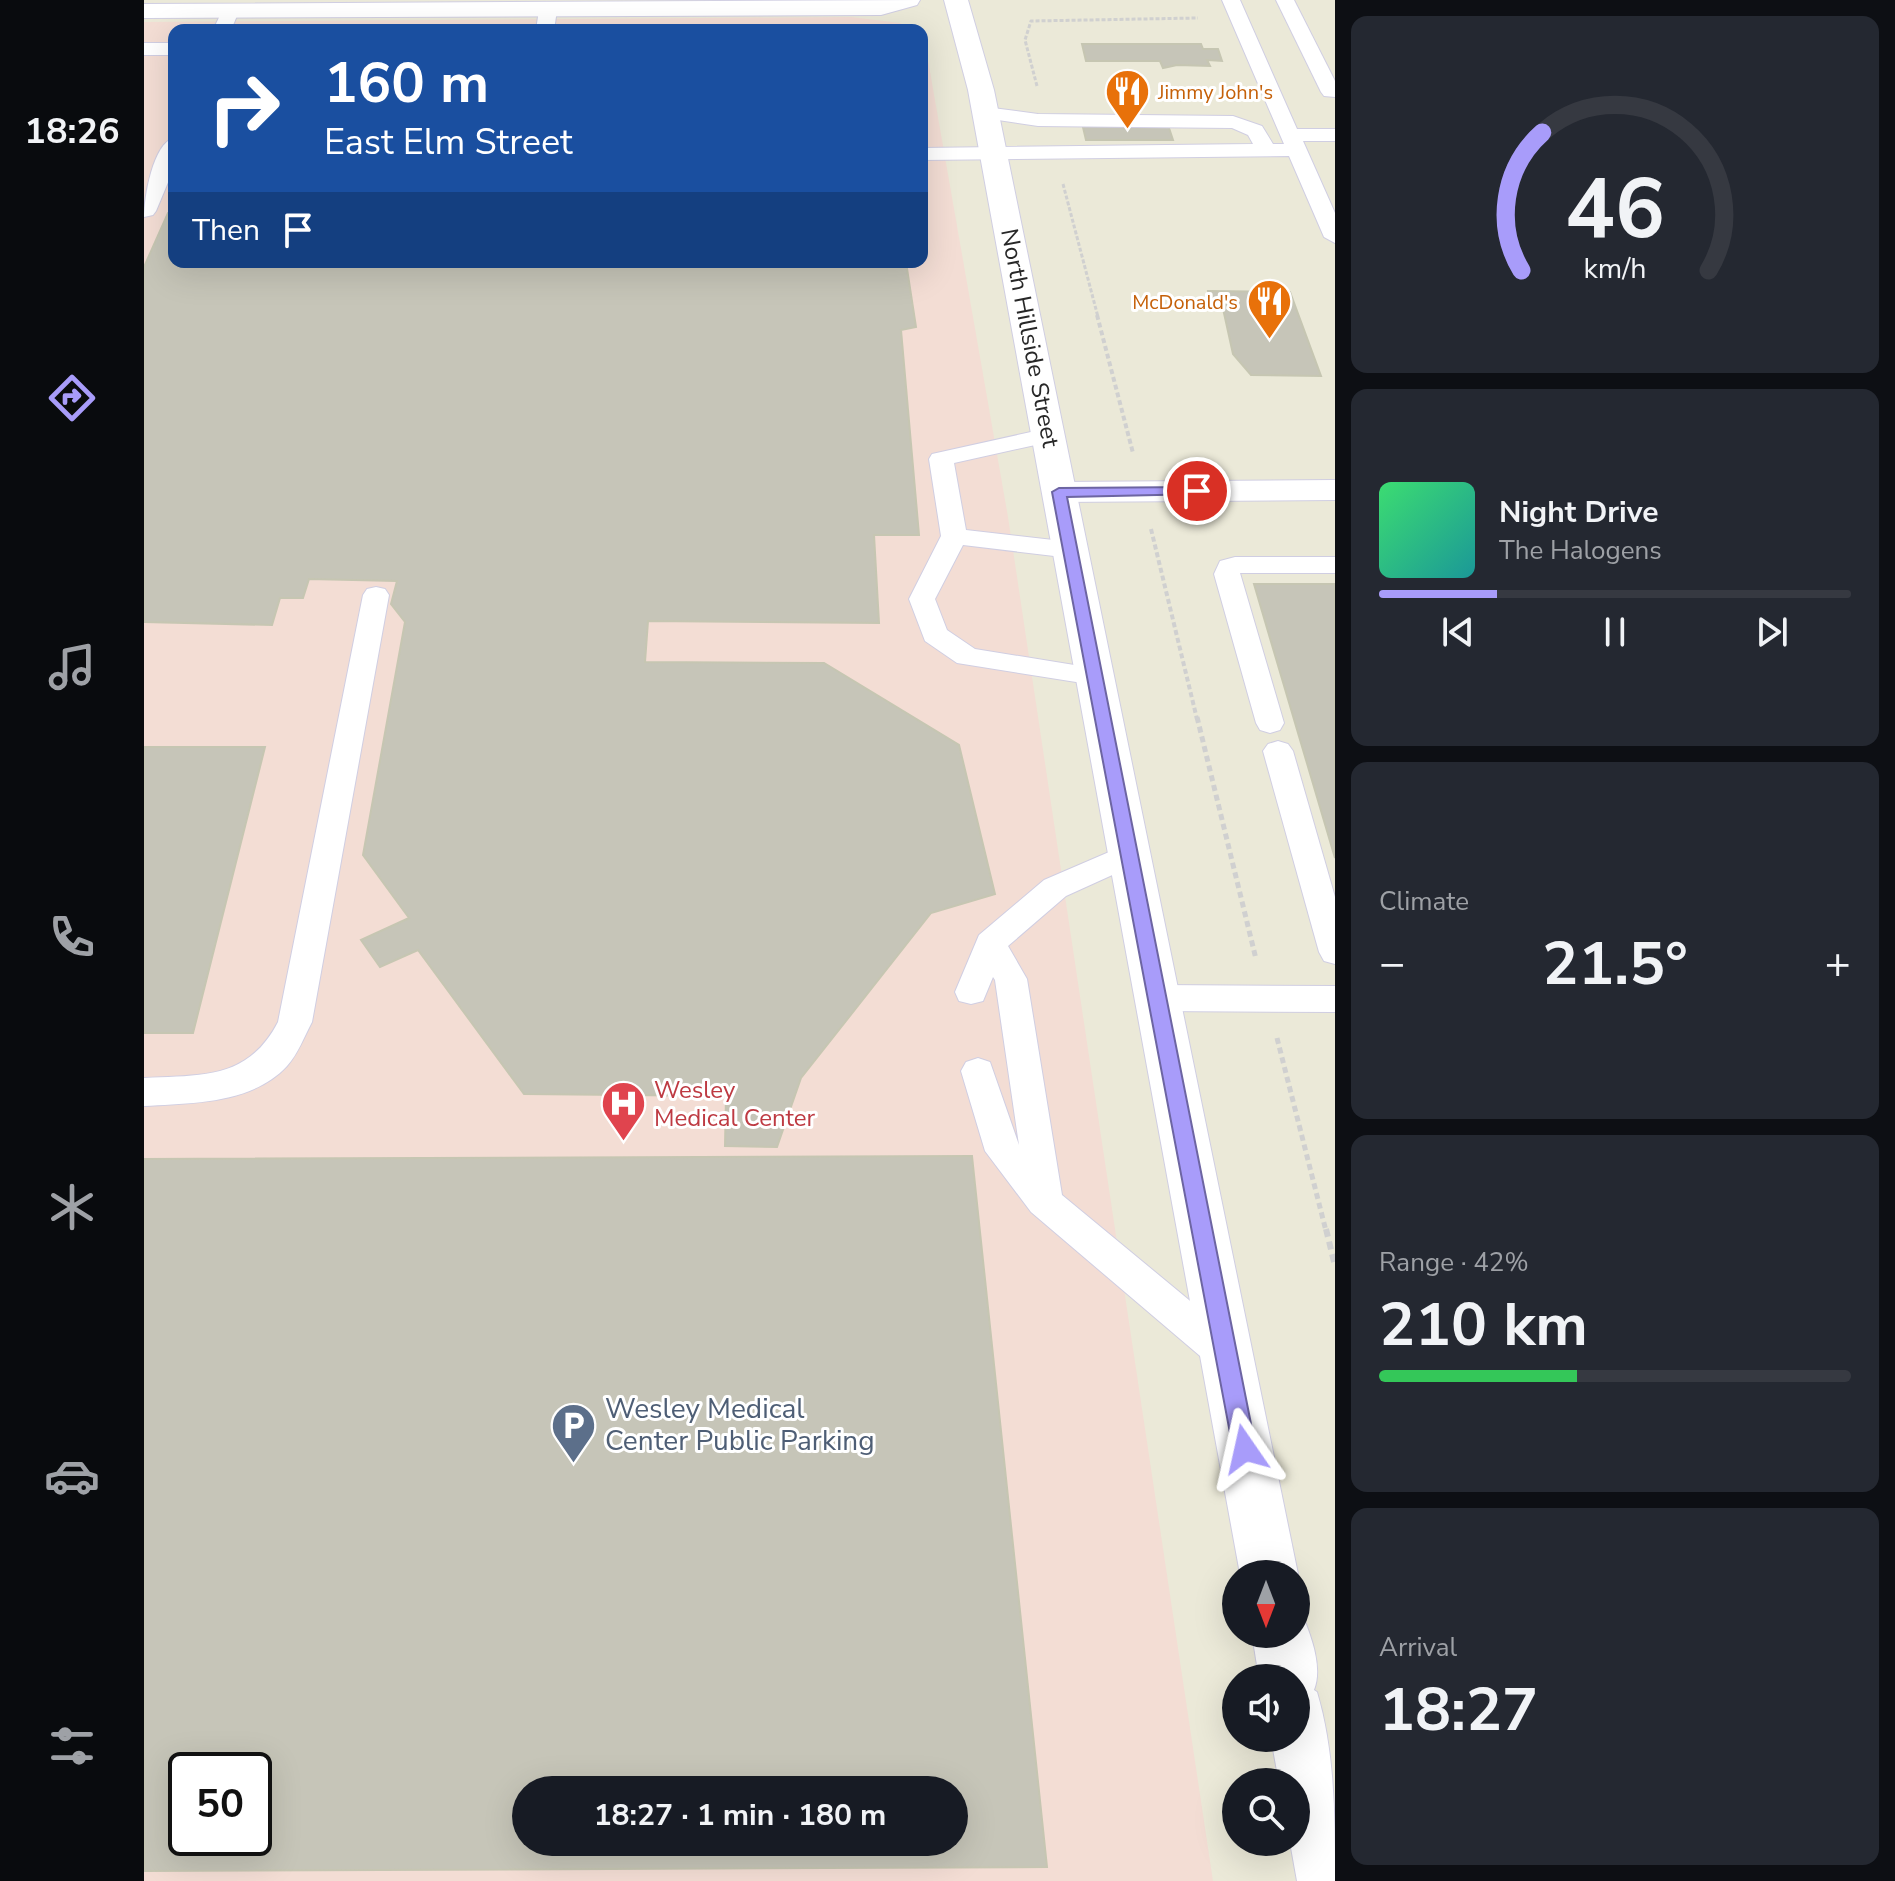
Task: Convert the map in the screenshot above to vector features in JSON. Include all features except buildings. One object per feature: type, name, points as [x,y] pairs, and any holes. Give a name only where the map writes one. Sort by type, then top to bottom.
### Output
[{"type":"main road","points":[[144,11],[226,21],[547,20],[881,8],[908,0]]},
{"type":"main road","name":"North Hillside Street","points":[[956,0],[985,113],[1266,1560]]},
{"type":"main road","points":[[1059,492],[1335,490]]},
{"type":"main road","points":[[1304,1752],[1329,1881]]},
{"type":"lane","points":[[1231,0],[1278,92],[1293,143],[1335,237]]},
{"type":"lane","points":[[1285,0],[1313,40],[1327,92]]},
{"type":"lane","points":[[144,49],[168,49]]},
{"type":"lane","points":[[985,113],[1038,120],[1233,122],[1255,128],[1263,138],[1264,150]]},
{"type":"lane","points":[[928,154],[1264,150],[1335,135]]},
{"type":"lane","points":[[145,211],[168,158]]},
{"type":"lane","points":[[1308,174],[1335,174]]},
{"type":"lane","points":[[145,211],[168,201]]},
{"type":"lane","points":[[1049,435],[941,459],[954,536],[922,599],[935,635],[967,657],[1095,676]]},
{"type":"lane","points":[[954,536],[1071,550]]},
{"type":"lane","points":[[1335,565],[1270,572],[1235,565],[1229,567],[1227,574],[1335,952]]},
{"type":"lane","points":[[144,1092],[203,1088],[245,1079],[276,1057],[295,1022],[376,595]]},
{"type":"lane","points":[[971,992],[990,943],[1055,888],[1130,854]]},
{"type":"lane","points":[[990,943],[1011,979],[1045,1202]]},
{"type":"lane","points":[[1157,998],[1335,999]]},
{"type":"lane","points":[[978,1071],[1003,1151],[1045,1202],[1227,1355]]},
{"type":"shaded area","name":"Wesley Medical Center","points":[[851,17],[902,24],[168,24],[168,268],[928,268],[928,60],[1008,517],[1213,1881],[144,1881],[144,22]]},
{"type":"place","name":"Jimmy John's","points":[[1127,131]]},
{"type":"place","name":"McDonald's","points":[[1269,341]]},
{"type":"place","name":"Wesley Medical Center","points":[[623,1143]]},
{"type":"place","name":"Wesley Medical Center Public Parking","points":[[574,1464]]},
{"type":"route","points":[[1197,491],[1059,492],[1245,1449]]}]
